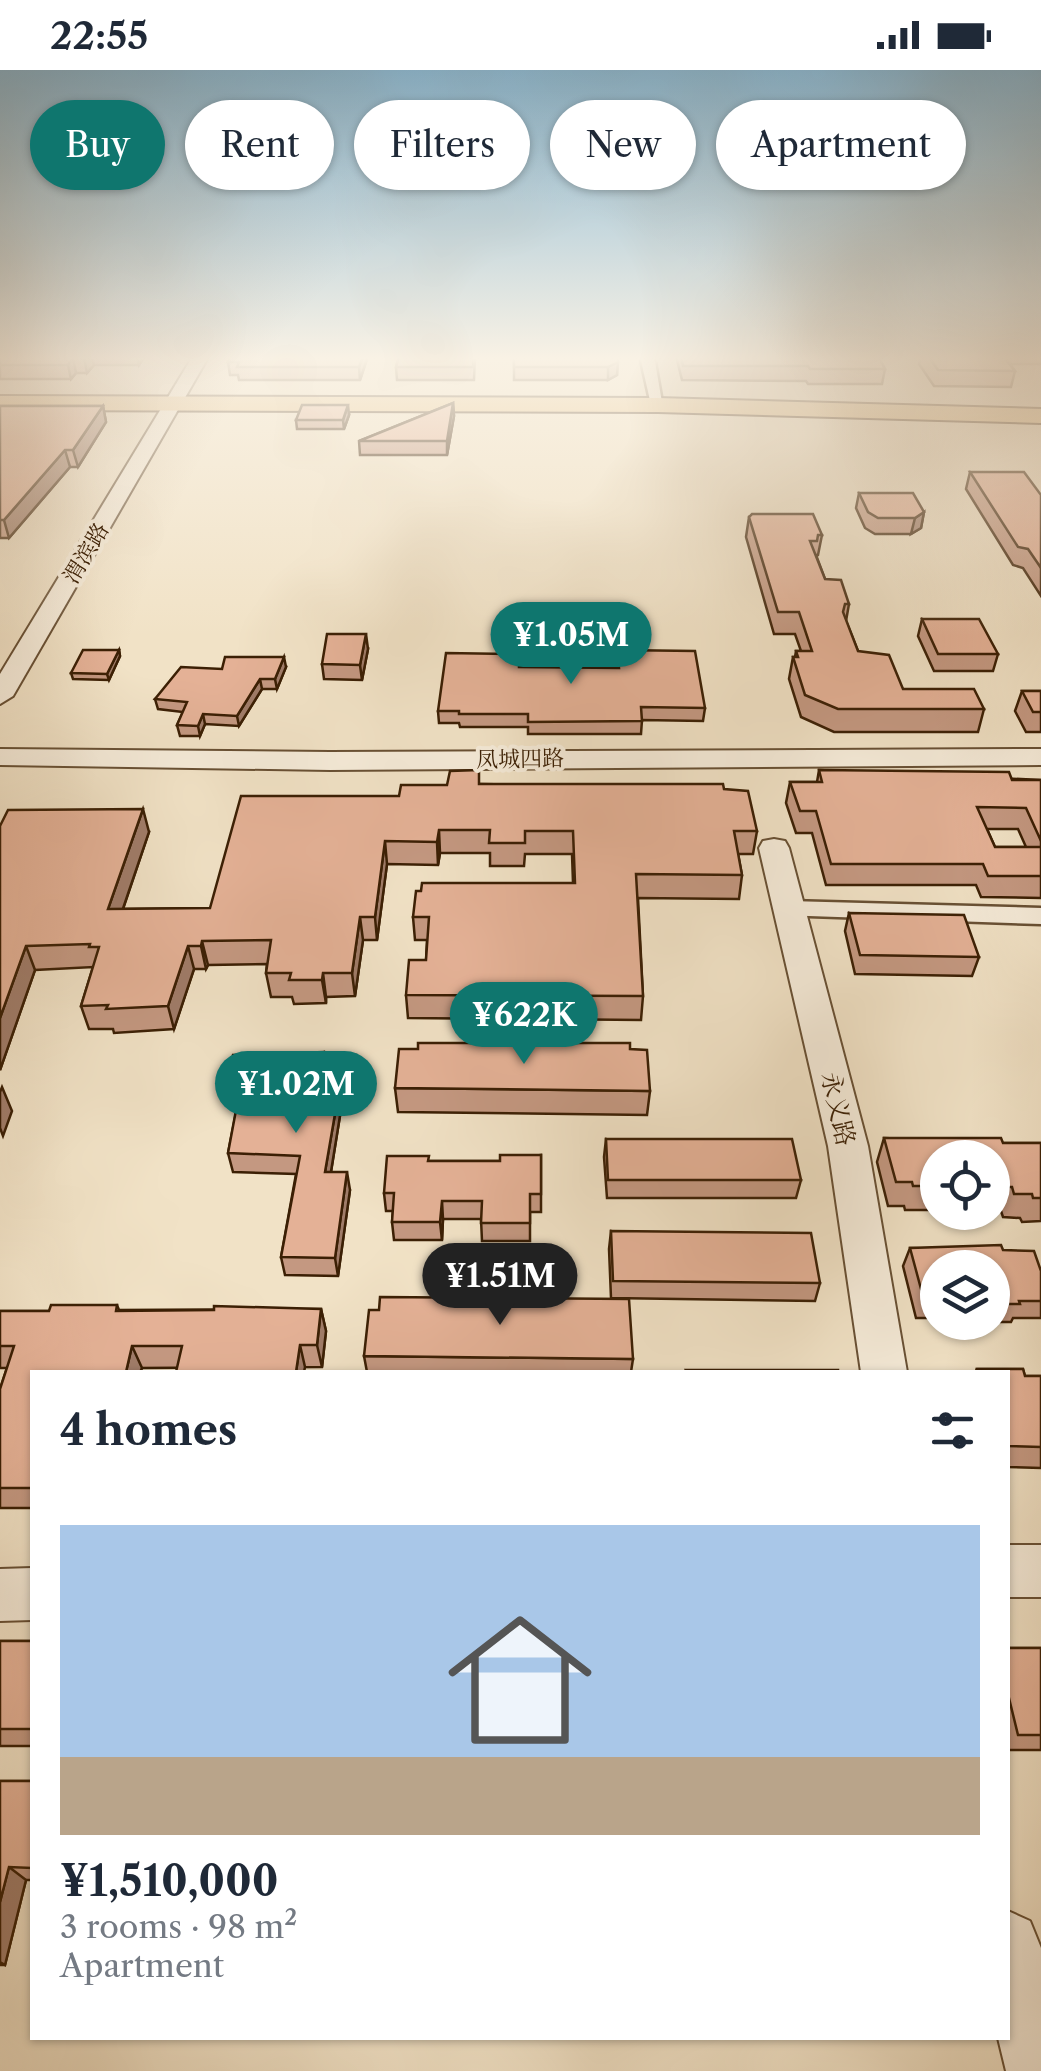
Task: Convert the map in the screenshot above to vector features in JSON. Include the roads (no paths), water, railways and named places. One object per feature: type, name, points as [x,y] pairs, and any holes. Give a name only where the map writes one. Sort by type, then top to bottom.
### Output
[{"type":"street","name":"渭滨路","points":[[30,603],[135,449]]},
{"type":"street","name":"渭滨路","points":[[0,696],[140,449]]},
{"type":"street","name":"凤城四路","points":[[0,758],[330,761],[1041,757]]},
{"type":"street","name":"凤城四路","points":[[0,770],[1041,775]]},
{"type":"street","name":"永义路","points":[[774,848],[848,1146],[884,1370]]},
{"type":"street","points":[[789,909],[1041,916]]},
{"type":"street","points":[[848,1146],[886,1146]]},
{"type":"street","points":[[1010,1571],[1041,1572]]},
{"type":"street","points":[[0,1595],[30,1594]]},
{"type":"street","points":[[1010,1950],[1039,2071]]}]
